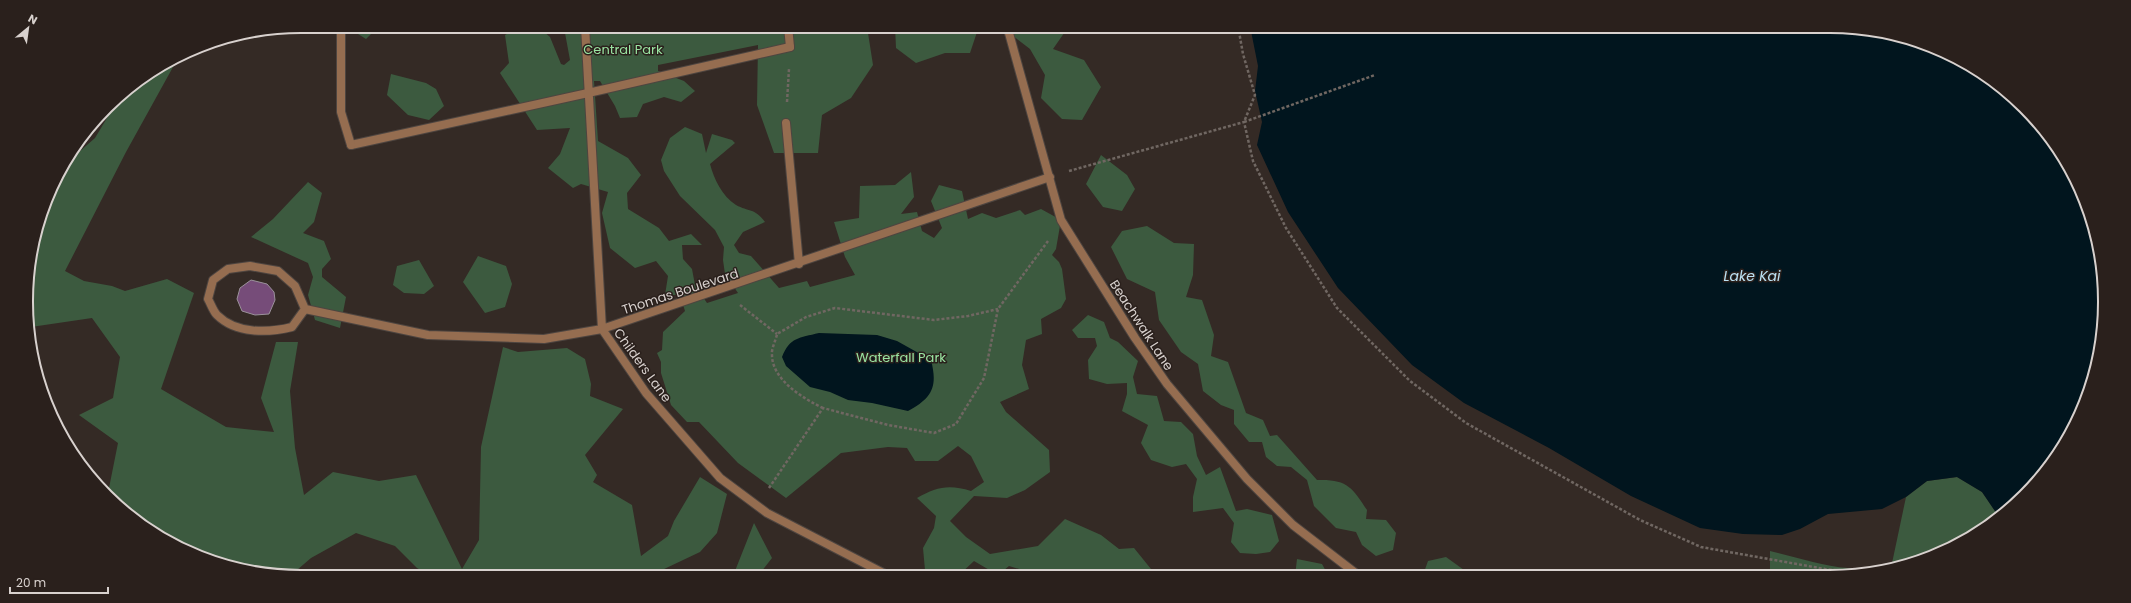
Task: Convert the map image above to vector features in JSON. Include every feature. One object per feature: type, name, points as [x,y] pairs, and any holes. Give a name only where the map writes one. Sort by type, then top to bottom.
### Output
[{"type":"street","points":[[342,33],[341,112],[351,145],[790,47],[789,33]]},
{"type":"street","name":"Childers Lane","points":[[585,33],[602,329],[646,393],[720,478],[767,513],[877,570]]},
{"type":"street","name":"Beachwalk Lane","points":[[1009,33],[1061,220],[1135,338],[1166,384],[1252,484],[1293,525],[1352,570]]},
{"type":"street","points":[[786,123],[799,264]]},
{"type":"street","name":"Thomas Boulevard","points":[[305,309],[428,335],[544,339],[602,329],[799,264],[1050,177]]},
{"type":"street","points":[[250,266],[278,271],[295,286],[305,309],[292,327],[251,331],[229,325],[216,314],[208,299],[213,280],[228,269],[250,266]]},
{"type":"path","points":[[1239,33],[1243,54],[1255,95],[1244,122],[1253,162],[1286,228],[1337,308],[1410,381],[1466,423],[1640,520],[1700,547],[1832,570]]},
{"type":"path","points":[[786,123],[790,47]]},
{"type":"path","points":[[1050,177],[1154,146],[1244,122],[1375,76]]},
{"type":"path","points":[[998,309],[968,316],[934,320],[835,308],[806,318],[777,334],[772,355],[779,376],[802,398],[823,408],[888,425],[934,434],[956,424],[984,378],[998,309],[1045,247],[1061,220]]},
{"type":"path","points":[[730,287],[739,305],[777,334]]},
{"type":"path","points":[[758,505],[823,408]]},
{"type":"green space","points":[[356,33],[372,33],[366,39]]},
{"type":"green space","points":[[509,33],[545,33],[550,37],[561,64],[564,65],[570,60],[565,33],[868,33],[873,65],[851,98],[822,115],[818,153],[774,153],[757,105],[758,45],[658,65],[658,71],[684,81],[695,91],[681,102],[664,97],[643,104],[637,117],[620,118],[615,106],[600,81],[594,81],[598,141],[628,158],[641,175],[627,193],[628,209],[659,228],[669,241],[691,234],[702,245],[682,245],[683,259],[692,269],[695,285],[707,303],[738,293],[725,274],[723,260],[724,247],[715,230],[680,196],[664,171],[661,160],[670,138],[685,127],[702,134],[706,153],[712,134],[732,140],[735,143],[710,164],[714,175],[719,187],[731,201],[736,205],[755,212],[765,222],[743,232],[734,245],[739,253],[751,256],[779,288],[807,281],[810,287],[855,275],[845,257],[834,222],[859,218],[860,186],[895,185],[911,172],[914,197],[901,214],[917,212],[922,231],[934,238],[942,228],[931,201],[939,185],[962,191],[968,219],[982,213],[996,218],[1020,210],[1025,215],[1041,209],[1061,220],[1056,249],[1052,255],[1059,262],[1062,269],[1066,299],[1061,308],[1041,319],[1042,334],[1026,340],[1022,365],[1029,389],[1000,402],[1006,412],[1049,450],[1050,472],[1025,490],[1007,498],[974,496],[950,521],[966,537],[990,554],[1038,546],[1065,519],[1101,535],[1119,549],[1134,548],[1151,570],[1023,570],[1009,566],[1004,570],[989,570],[974,561],[964,570],[925,570],[923,548],[934,528],[936,516],[917,498],[930,491],[949,487],[971,491],[984,482],[971,456],[958,446],[938,461],[915,461],[907,448],[888,447],[841,453],[786,498],[738,463],[699,422],[687,422],[671,405],[661,373],[661,362],[657,353],[662,350],[663,332],[685,311],[680,295],[665,295],[668,276],[656,261],[635,268],[610,248],[602,213],[608,192],[581,184],[573,188],[548,168],[560,154],[570,128],[537,130],[500,73],[509,63],[505,35]]},
{"type":"green space","points":[[895,33],[977,33],[970,53],[945,53],[916,63],[896,48]]},
{"type":"green space","points":[[1009,33],[1064,33],[1053,49],[1084,60],[1101,87],[1082,120],[1062,119],[1041,98],[1045,75],[1030,49]]},
{"type":"green space","points":[[174,66],[126,152],[65,271],[84,281],[112,286],[125,291],[167,279],[194,293],[161,389],[226,427],[274,432],[261,398],[276,342],[298,342],[290,391],[295,448],[304,495],[333,472],[379,481],[416,475],[462,569],[479,540],[481,447],[503,347],[518,352],[567,348],[585,359],[591,384],[590,396],[623,409],[585,455],[597,475],[593,482],[632,505],[641,556],[668,536],[674,521],[700,477],[727,494],[717,533],[700,552],[662,570],[421,570],[395,546],[356,533],[311,558],[297,570],[266,568],[215,556],[199,550],[152,525],[124,503],[109,488],[118,443],[79,415],[113,398],[120,357],[92,318],[34,326],[33,302],[35,266],[47,215],[53,199],[77,154],[95,138],[108,116],[124,100],[152,78]]},
{"type":"green space","points":[[391,74],[426,83],[436,89],[444,106],[429,120],[408,115],[387,95]]},
{"type":"green space","points":[[1101,155],[1127,175],[1135,189],[1122,211],[1103,207],[1086,184]]},
{"type":"green space","points":[[308,182],[322,193],[314,222],[303,233],[324,241],[331,259],[322,269],[322,277],[346,297],[340,328],[315,320],[308,295],[313,277],[308,263],[251,237],[273,219]]},
{"type":"green space","points":[[1147,226],[1174,243],[1194,244],[1193,275],[1186,297],[1202,300],[1214,335],[1211,356],[1228,362],[1246,413],[1263,420],[1270,436],[1277,435],[1317,480],[1335,481],[1348,486],[1357,495],[1367,510],[1366,519],[1386,520],[1396,533],[1393,550],[1376,556],[1362,545],[1356,532],[1336,528],[1314,506],[1307,480],[1291,467],[1277,466],[1266,457],[1262,442],[1249,442],[1234,424],[1234,410],[1221,405],[1203,391],[1198,364],[1181,352],[1159,320],[1155,292],[1127,279],[1111,247],[1122,231]]},
{"type":"green space","points":[[478,256],[506,266],[512,284],[505,307],[485,313],[463,282]]},
{"type":"green space","points":[[419,260],[434,286],[424,294],[404,293],[393,285],[397,266]]},
{"type":"green space","points":[[1088,315],[1104,322],[1110,338],[1118,342],[1138,361],[1133,377],[1137,394],[1157,396],[1164,421],[1181,422],[1193,434],[1197,456],[1206,475],[1220,467],[1236,511],[1247,509],[1272,515],[1279,541],[1270,552],[1256,554],[1240,553],[1231,542],[1234,523],[1223,508],[1193,512],[1193,497],[1197,479],[1186,464],[1172,467],[1151,460],[1141,443],[1148,425],[1122,411],[1127,394],[1127,383],[1107,384],[1089,379],[1088,360],[1097,346],[1095,338],[1078,338],[1072,330]]},
{"type":"green space","points":[[1957,477],[1982,492],[1996,512],[1964,534],[1932,550],[1892,563],[1906,497],[1927,481]]},
{"type":"green space","points":[[754,523],[772,558],[763,570],[735,570]]},
{"type":"green space","points":[[1770,551],[1828,565],[1856,568],[1830,570],[1770,570]]},
{"type":"green space","points":[[1446,557],[1464,570],[1425,570],[1428,561]]},
{"type":"green space","points":[[1297,559],[1322,564],[1325,570],[1296,570]]},
{"type":"water","name":"Lake Kai","points":[[1251,33],[1830,33],[1865,35],[1882,38],[1932,53],[1964,69],[1993,88],[2031,124],[2053,152],[2078,199],[2093,249],[2096,266],[2098,302],[2096,337],[2093,354],[2078,404],[2062,436],[2043,465],[2031,479],[1996,512],[1982,492],[1957,477],[1927,481],[1906,497],[1882,509],[1828,514],[1800,529],[1782,535],[1743,534],[1700,528],[1631,496],[1549,448],[1464,403],[1412,365],[1338,288],[1288,212],[1257,145],[1262,122],[1255,91],[1258,66]]},
{"type":"water","points":[[819,333],[877,335],[897,341],[931,360],[934,378],[931,391],[923,401],[908,411],[872,403],[848,400],[830,392],[810,387],[786,366],[782,357],[788,346],[796,339]]},
{"type":"building","points":[[251,280],[267,284],[274,292],[275,300],[269,314],[255,315],[242,311],[237,299],[240,288]]},
{"type":"park label","name":"Central Park","points":[[623,49]]},
{"type":"park label","name":"Waterfall Park","points":[[901,357]]}]
